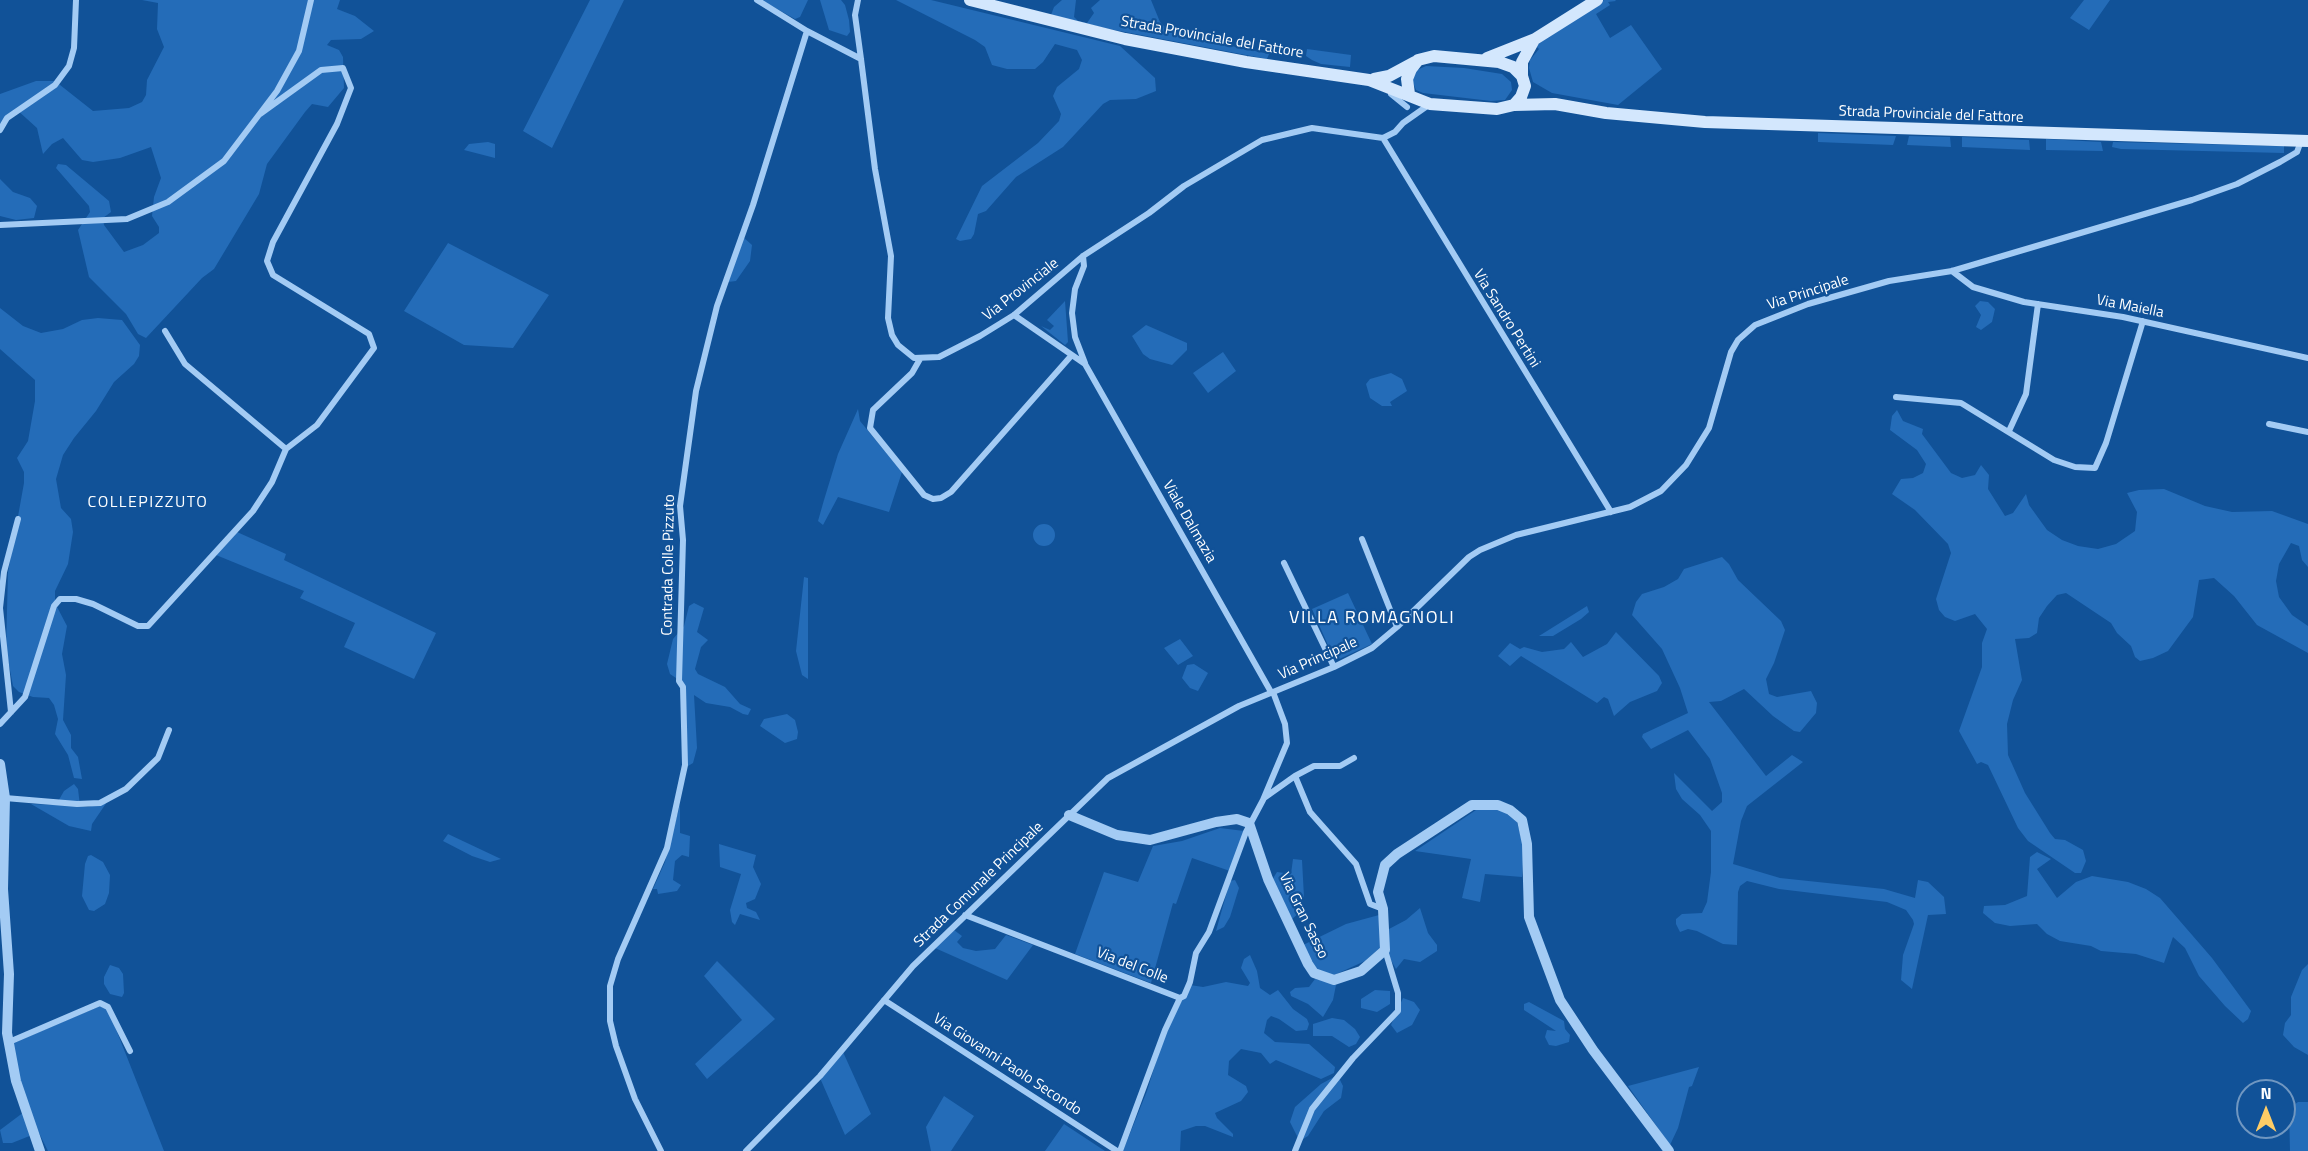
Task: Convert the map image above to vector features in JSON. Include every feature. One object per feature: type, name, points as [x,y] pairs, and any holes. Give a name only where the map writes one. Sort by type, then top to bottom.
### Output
[{"type":"main road","name":"Strada Provinciale del Fattore","points":[[970,0],[1125,39],[1246,62],[1370,80],[1408,101],[1480,110],[1514,105],[1555,104],[1606,113],[1705,122],[2304,141]]},
{"type":"main road","points":[[1480,60],[1535,39],[1597,0]]},
{"type":"main road","points":[[1514,105],[1521,97],[1522,62],[1535,39]]},
{"type":"main road","name":"Strada Provinciale del Fattore","points":[[1370,80],[1389,76],[1419,60],[1434,56],[1499,62],[1513,67],[1523,81],[1555,104]]},
{"type":"main road","points":[[1408,101],[1407,80],[1411,69],[1419,60]]},
{"type":"street","points":[[0,130],[7,118],[55,85],[69,66],[74,48],[76,0]]},
{"type":"street","points":[[0,225],[127,219],[168,202],[224,161],[278,91],[299,51],[311,0]]},
{"type":"street","points":[[757,0],[807,31],[861,59]]},
{"type":"street","points":[[858,0],[855,15],[875,169],[888,231],[890,327],[898,345],[907,354],[920,359],[912,373],[873,411],[870,428],[924,495],[933,499],[941,498],[951,492],[1071,356]]},
{"type":"street","name":"Contrada Colle Pizzuto","points":[[661,1151],[635,1099],[616,1046],[609,998],[618,959],[667,848],[685,765],[683,687],[679,681],[683,540],[680,507],[696,391],[717,306],[753,205],[807,31]]},
{"type":"street","points":[[0,724],[25,697],[54,606],[60,599],[76,599],[93,604],[138,626],[148,626],[253,511],[272,482],[286,448],[317,425],[374,348],[369,334],[273,275],[267,261],[273,242],[337,124],[351,88],[343,68],[321,70],[260,114]]},
{"type":"street","points":[[1354,77],[1408,101],[1403,123]]},
{"type":"street","points":[[1383,138],[1395,132],[1403,123],[1430,104]]},
{"type":"street","name":"Via Provinciale","points":[[920,359],[953,352],[1014,315],[1083,256],[1149,213],[1184,186],[1262,140],[1312,128],[1383,138]]},
{"type":"street","name":"Via Sandro Pertini","points":[[1383,138],[1611,512]]},
{"type":"street","name":"Via Principale","points":[[1272,692],[1334,667],[1372,648],[1397,627],[1443,581],[1480,550],[1516,535],[1611,512],[1648,500],[1674,479],[1686,465],[1709,428],[1731,351],[1738,340],[1755,325],[1808,304],[1889,281],[1952,271],[2114,225],[2237,184],[2297,152],[2304,141]]},
{"type":"street","name":"Viale Dalmazia","points":[[1083,256],[1084,266],[1075,289],[1072,313],[1075,337],[1085,364],[1272,692],[1285,724],[1287,743],[1264,798]]},
{"type":"street","name":"Via Maiella","points":[[1952,271],[1973,287],[2038,304],[2143,321],[2308,358]]},
{"type":"street","points":[[2008,431],[2026,394],[2038,304]]},
{"type":"street","points":[[1014,315],[1085,364]]},
{"type":"street","points":[[1896,397],[1961,403],[2054,460],[2075,467],[2095,468],[2106,443],[2143,321]]},
{"type":"street","points":[[165,331],[185,364],[286,448]]},
{"type":"street","points":[[2269,424],[2308,432]]},
{"type":"street","points":[[11,712],[0,608],[4,572],[18,519]]},
{"type":"street","points":[[1362,539],[1397,627]]},
{"type":"street","points":[[1284,563],[1334,667]]},
{"type":"street","name":"Strada Comunale Principale","points":[[746,1151],[820,1076],[913,966],[1111,777],[1187,733],[1272,692]]},
{"type":"street","points":[[5,798],[76,804],[100,803],[126,789],[158,758],[169,730]]},
{"type":"street","points":[[1264,798],[1295,776],[1314,766],[1340,766],[1354,758]]},
{"type":"street","points":[[0,764],[5,798],[3,889],[9,974],[5,1038],[16,1081],[40,1151]]},
{"type":"street","points":[[1295,776],[1310,812],[1356,864],[1371,904],[1383,909]]},
{"type":"street","name":"Via del Colle","points":[[965,915],[1180,998],[1190,982],[1196,953],[1209,933],[1224,897],[1249,823],[1264,798]]},
{"type":"street","points":[[1295,1151],[1312,1109],[1353,1058],[1398,1011],[1398,993],[1385,950],[1383,909],[1378,892],[1380,877],[1386,865],[1402,851],[1472,805],[1498,805],[1510,810],[1522,820],[1527,844],[1529,917],[1560,1000],[1593,1050],[1669,1151]]},
{"type":"street","points":[[1069,815],[1117,835],[1150,840],[1216,822],[1237,819],[1249,823]]},
{"type":"street","name":"Via Gran Sasso","points":[[1249,823],[1268,880],[1314,973],[1323,978],[1343,979],[1361,971],[1385,950]]},
{"type":"street","points":[[1119,1151],[1165,1030],[1180,998]]},
{"type":"street","name":"Via Giovanni Paolo Secondo","points":[[884,1000],[1119,1151]]},
{"type":"street","points":[[5,1038],[100,1003],[108,1007],[130,1051]]},
{"type":"shaded area","points":[[142,0],[340,0],[337,9],[355,16],[374,31],[361,39],[331,40],[327,45],[339,50],[343,57],[344,88],[328,107],[312,104],[305,112],[267,164],[259,194],[214,269],[202,278],[146,338],[138,334],[126,314],[89,277],[78,230],[90,212],[89,206],[56,168],[58,164],[66,165],[109,201],[111,212],[103,218],[104,225],[124,252],[143,245],[159,233],[159,227],[152,216],[154,197],[161,178],[151,147],[120,158],[93,162],[82,160],[63,138],[52,144],[43,154],[37,128],[16,109],[0,128],[0,94],[36,81],[55,81],[93,111],[129,108],[142,102],[146,95],[147,80],[164,47],[157,29],[158,3]]},
{"type":"shaded area","points":[[590,0],[624,0],[552,148],[523,131]]},
{"type":"shaded area","points":[[761,0],[808,0],[800,17],[795,19]]},
{"type":"shaded area","points":[[820,0],[841,0],[845,5],[850,32],[847,36],[829,30]]},
{"type":"shaded area","points":[[896,0],[931,0],[1120,46],[1155,78],[1156,91],[1136,99],[1110,100],[1103,104],[1063,147],[1016,177],[986,211],[978,214],[971,239],[960,241],[956,239],[982,186],[1038,143],[1059,121],[1061,114],[1053,96],[1057,87],[1079,69],[1082,60],[1077,50],[1055,44],[1043,62],[1035,69],[1007,69],[992,65],[985,47],[975,40]]},
{"type":"shaded area","points":[[1062,0],[1076,0],[1074,17],[1078,21],[1087,23],[1094,13],[1091,8],[1100,0],[1151,0],[1160,22],[1167,29],[1185,36],[1269,54],[1267,59],[1109,29],[1051,15],[1054,7]]},
{"type":"shaded area","points":[[1604,0],[1616,1],[1608,2],[1610,5],[1596,14],[1610,38],[1631,25],[1662,69],[1618,105],[1552,93],[1533,82],[1529,68],[1530,60],[1539,49],[1536,46],[1558,28]]},
{"type":"shaded area","points":[[2084,0],[2110,0],[2089,30],[2070,18]]},
{"type":"shaded area","points":[[1307,49],[1351,55],[1350,67],[1321,64],[1306,56]]},
{"type":"shaded area","points":[[1426,66],[1464,68],[1502,74],[1511,82],[1512,90],[1505,100],[1491,101],[1423,93],[1416,90],[1412,80],[1417,70]]},
{"type":"shaded area","points":[[1818,133],[1896,136],[1893,145],[1818,142]]},
{"type":"shaded area","points":[[1909,136],[1950,137],[1951,147],[1907,145]]},
{"type":"shaded area","points":[[1962,137],[2029,140],[2030,150],[1962,147]]},
{"type":"shaded area","points":[[2046,139],[2101,142],[2103,151],[2046,150]]},
{"type":"shaded area","points":[[488,142],[495,144],[495,158],[464,150],[469,144]]},
{"type":"shaded area","points":[[2113,142],[2284,146],[2284,153],[2121,149],[2112,147]]},
{"type":"shaded area","points":[[0,179],[13,192],[30,198],[37,206],[34,218],[16,220],[0,216]]},
{"type":"shaded area","points":[[743,237],[752,245],[750,261],[736,281],[728,282]]},
{"type":"shaded area","points":[[448,243],[549,295],[513,348],[464,345],[404,311]]},
{"type":"shaded area","points":[[1065,301],[1068,342],[1065,345],[1041,326],[1050,330],[1054,326],[1047,320]]},
{"type":"shaded area","points":[[1980,301],[1988,302],[1995,309],[1992,322],[1981,330],[1976,327],[1981,315],[1975,306]]},
{"type":"shaded area","points":[[0,308],[23,326],[41,333],[63,329],[82,320],[98,318],[122,320],[140,345],[139,356],[134,364],[114,382],[96,411],[63,455],[56,479],[61,508],[71,519],[73,532],[68,564],[55,591],[55,603],[67,626],[62,654],[66,675],[63,720],[71,735],[71,748],[78,757],[82,779],[74,778],[68,755],[55,734],[58,719],[54,705],[49,698],[33,697],[19,692],[13,686],[6,649],[8,572],[24,483],[24,472],[17,458],[28,441],[35,401],[35,380],[0,349]]},
{"type":"shaded area","points":[[1146,325],[1187,343],[1187,350],[1172,365],[1150,359],[1143,354],[1132,336]]},
{"type":"shaded area","points":[[1223,352],[1236,371],[1208,393],[1193,373]]},
{"type":"shaded area","points":[[1391,373],[1402,379],[1407,391],[1390,402],[1392,406],[1382,406],[1370,398],[1366,384],[1370,379]]},
{"type":"shaded area","points":[[858,409],[860,421],[902,472],[889,512],[838,497],[823,525],[818,521],[824,500],[838,454]]},
{"type":"shaded area","points":[[1897,410],[1903,421],[1923,429],[1922,434],[1951,473],[1962,478],[1975,475],[1981,465],[1989,475],[1988,489],[2005,516],[2013,513],[2026,494],[2029,505],[2047,530],[2062,540],[2078,546],[2098,549],[2116,544],[2135,531],[2137,512],[2127,493],[2139,490],[2164,489],[2205,506],[2232,512],[2272,511],[2308,524],[2308,567],[2302,560],[2299,546],[2291,543],[2279,564],[2276,581],[2279,597],[2292,615],[2308,626],[2308,653],[2257,625],[2234,596],[2214,578],[2199,580],[2193,617],[2168,651],[2153,658],[2140,661],[2135,657],[2131,646],[2117,633],[2111,623],[2066,593],[2057,595],[2047,606],[2039,618],[2037,633],[2029,638],[2015,639],[2022,680],[2013,700],[2007,724],[2008,755],[2025,793],[2050,833],[2055,839],[2065,840],[2083,850],[2086,861],[2081,873],[2075,873],[2028,841],[2018,828],[1988,765],[1981,762],[1977,764],[1959,731],[1982,667],[1982,643],[1987,629],[1975,614],[1955,621],[1945,617],[1939,610],[1936,599],[1951,553],[1948,544],[1915,510],[1892,494],[1901,479],[1913,478],[1923,473],[1926,464],[1917,450],[1890,430],[1892,416]]},
{"type":"shaded area","points":[[1044,524],[1052,527],[1055,535],[1052,543],[1044,546],[1036,543],[1033,535],[1036,527]]},
{"type":"shaded area","points":[[237,532],[286,554],[284,560],[436,633],[414,679],[344,647],[355,623],[300,598],[304,591],[216,555]]},
{"type":"shaded area","points":[[1722,557],[1738,580],[1781,621],[1785,630],[1766,679],[1769,694],[1777,697],[1811,691],[1817,703],[1816,713],[1800,732],[1794,731],[1773,716],[1744,689],[1721,701],[1709,702],[1766,776],[1792,755],[1803,762],[1747,806],[1741,821],[1733,864],[1780,878],[1884,889],[1915,898],[1918,880],[1928,882],[1944,897],[1946,914],[1928,915],[1912,989],[1901,980],[1903,955],[1914,924],[1913,920],[1906,910],[1887,902],[1779,889],[1747,881],[1740,886],[1738,892],[1737,945],[1723,944],[1697,931],[1688,929],[1680,932],[1676,924],[1676,919],[1682,914],[1702,913],[1707,902],[1711,872],[1711,831],[1700,815],[1682,799],[1676,789],[1674,773],[1712,811],[1722,802],[1722,793],[1710,759],[1688,730],[1651,749],[1642,737],[1643,734],[1688,713],[1680,688],[1662,649],[1632,615],[1636,602],[1642,594],[1664,587],[1678,579],[1684,569]]},
{"type":"shaded area","points":[[804,577],[808,578],[808,679],[802,675],[796,651]]},
{"type":"shaded area","points":[[1348,593],[1372,644],[1335,661],[1312,609]]},
{"type":"shaded area","points":[[694,603],[704,608],[697,632],[708,640],[701,647],[695,669],[698,674],[725,687],[740,704],[751,709],[748,715],[743,714],[730,707],[706,703],[694,695],[697,748],[693,763],[688,766],[686,763],[684,688],[670,674],[667,664],[673,639],[684,626],[689,606]]},
{"type":"shaded area","points":[[1587,606],[1589,612],[1581,619],[1553,636],[1539,636]]},
{"type":"shaded area","points":[[1616,632],[1659,676],[1662,683],[1657,691],[1630,702],[1614,716],[1608,699],[1604,697],[1597,703],[1521,656],[1510,666],[1498,656],[1510,643],[1520,649],[1524,647],[1542,652],[1564,649],[1571,642],[1583,657],[1607,644]]},
{"type":"shaded area","points":[[1180,639],[1193,656],[1178,665],[1164,648]]},
{"type":"shaded area","points":[[1194,664],[1208,673],[1198,691],[1190,688],[1182,678],[1187,665]]},
{"type":"shaded area","points":[[787,714],[795,720],[797,739],[785,743],[760,726],[764,719]]},
{"type":"shaded area","points":[[74,784],[78,789],[80,806],[88,807],[107,802],[92,824],[91,831],[69,826],[31,804],[56,805],[64,791]]},
{"type":"shaded area","points":[[680,804],[680,833],[690,836],[689,857],[682,855],[675,861],[673,880],[681,885],[677,891],[658,894],[657,889],[653,889],[665,862]]},
{"type":"shaded area","points":[[1479,808],[1502,810],[1517,822],[1524,849],[1522,877],[1485,874],[1480,902],[1462,898],[1471,859],[1415,851]]},
{"type":"shaded area","points":[[1220,828],[1244,831],[1230,871],[1192,858],[1176,904],[1173,903],[1151,983],[1075,954],[1104,872],[1138,882],[1153,846],[1182,841]]},
{"type":"shaded area","points":[[448,834],[501,859],[490,862],[472,856],[443,841]]},
{"type":"shaded area","points":[[719,844],[756,855],[753,867],[761,884],[755,899],[746,903],[747,908],[756,912],[760,920],[740,914],[735,925],[732,922],[730,910],[741,874],[720,867]]},
{"type":"shaded area","points":[[2037,852],[2051,859],[2037,869],[2057,898],[2076,882],[2092,876],[2128,882],[2160,898],[2212,958],[2251,1011],[2248,1019],[2243,1023],[2225,1006],[2199,976],[2185,948],[2173,937],[2164,963],[2136,954],[2101,951],[2091,946],[2060,941],[2047,934],[2037,924],[2010,926],[1995,923],[1983,913],[1984,906],[2005,905],[2027,896],[2030,857]]},
{"type":"shaded area","points":[[91,855],[103,862],[110,875],[109,893],[105,904],[94,911],[89,910],[82,896],[85,864],[88,856]]},
{"type":"shaded area","points":[[1293,859],[1302,860],[1304,897],[1300,912],[1291,920],[1272,880],[1277,872],[1291,874]]},
{"type":"shaded area","points":[[1235,880],[1239,888],[1230,917],[1224,927],[1216,931],[1230,881]]},
{"type":"shaded area","points":[[1420,908],[1428,933],[1437,945],[1437,951],[1420,962],[1404,959],[1396,969],[1388,955],[1389,929],[1406,920]]},
{"type":"shaded area","points":[[1379,915],[1382,946],[1365,961],[1332,976],[1320,973],[1312,964],[1303,945],[1346,924]]},
{"type":"shaded area","points":[[954,930],[962,936],[957,942],[963,948],[976,951],[995,949],[1006,935],[1033,945],[1007,980],[935,948]]},
{"type":"shaded area","points":[[1250,955],[1257,971],[1260,988],[1270,995],[1278,990],[1293,1009],[1307,1019],[1309,1024],[1307,1030],[1296,1031],[1271,1016],[1267,1020],[1264,1033],[1275,1042],[1309,1044],[1335,1067],[1334,1073],[1321,1079],[1276,1060],[1270,1064],[1261,1053],[1241,1049],[1229,1061],[1228,1075],[1246,1086],[1248,1092],[1241,1101],[1215,1113],[1233,1137],[1205,1126],[1196,1126],[1181,1131],[1180,1151],[1123,1151],[1147,1091],[1165,1033],[1190,985],[1203,987],[1226,982],[1248,986],[1250,983],[1241,968],[1244,959]]},
{"type":"shaded area","points":[[717,961],[775,1019],[707,1079],[695,1064],[742,1020],[704,976]]},
{"type":"shaded area","points":[[2308,964],[2308,1055],[2294,1047],[2283,1035],[2285,1023],[2291,1015],[2291,997],[2302,970]]},
{"type":"shaded area","points":[[110,965],[119,968],[123,974],[124,993],[122,997],[110,994],[104,984],[104,977]]},
{"type":"shaded area","points":[[1315,979],[1333,982],[1336,985],[1333,1000],[1323,1017],[1308,1004],[1291,996],[1290,992],[1295,988],[1309,987]]},
{"type":"shaded area","points":[[1375,990],[1390,991],[1390,1004],[1377,1012],[1361,1008],[1361,999]]},
{"type":"shaded area","points":[[1403,998],[1414,1002],[1420,1010],[1412,1025],[1397,1033],[1391,1025]]},
{"type":"shaded area","points":[[1529,1002],[1564,1021],[1565,1029],[1570,1035],[1569,1042],[1556,1046],[1549,1045],[1545,1037],[1547,1030],[1556,1031],[1524,1010],[1524,1004]]},
{"type":"shaded area","points":[[100,1006],[108,1009],[164,1151],[48,1151],[37,1129],[21,1085],[11,1044]]},
{"type":"shaded area","points":[[1332,1018],[1344,1020],[1355,1029],[1360,1037],[1356,1044],[1349,1047],[1332,1036],[1313,1036],[1313,1024]]},
{"type":"shaded area","points":[[843,1052],[871,1114],[845,1135],[820,1078]]},
{"type":"shaded area","points":[[1699,1067],[1692,1086],[1689,1087],[1678,1128],[1670,1145],[1628,1086]]},
{"type":"shaded area","points":[[1334,1077],[1340,1080],[1343,1086],[1341,1098],[1324,1111],[1308,1136],[1303,1139],[1298,1138],[1290,1122],[1295,1107],[1321,1084]]},
{"type":"shaded area","points":[[944,1096],[974,1116],[951,1151],[931,1151],[926,1127]]},
{"type":"shaded area","points":[[2308,1102],[2308,1151],[2290,1151],[2290,1139],[2296,1139],[2296,1104]]},
{"type":"shaded area","points":[[24,1112],[32,1135],[12,1143],[3,1143],[0,1130]]},
{"type":"shaded area","points":[[1064,1124],[1105,1151],[1045,1151]]},
{"type":"district","name":"COLLEPIZZUTO","points":[[148,503]]},
{"type":"district","name":"VILLA ROMAGNOLI","points":[[1372,619]]}]
